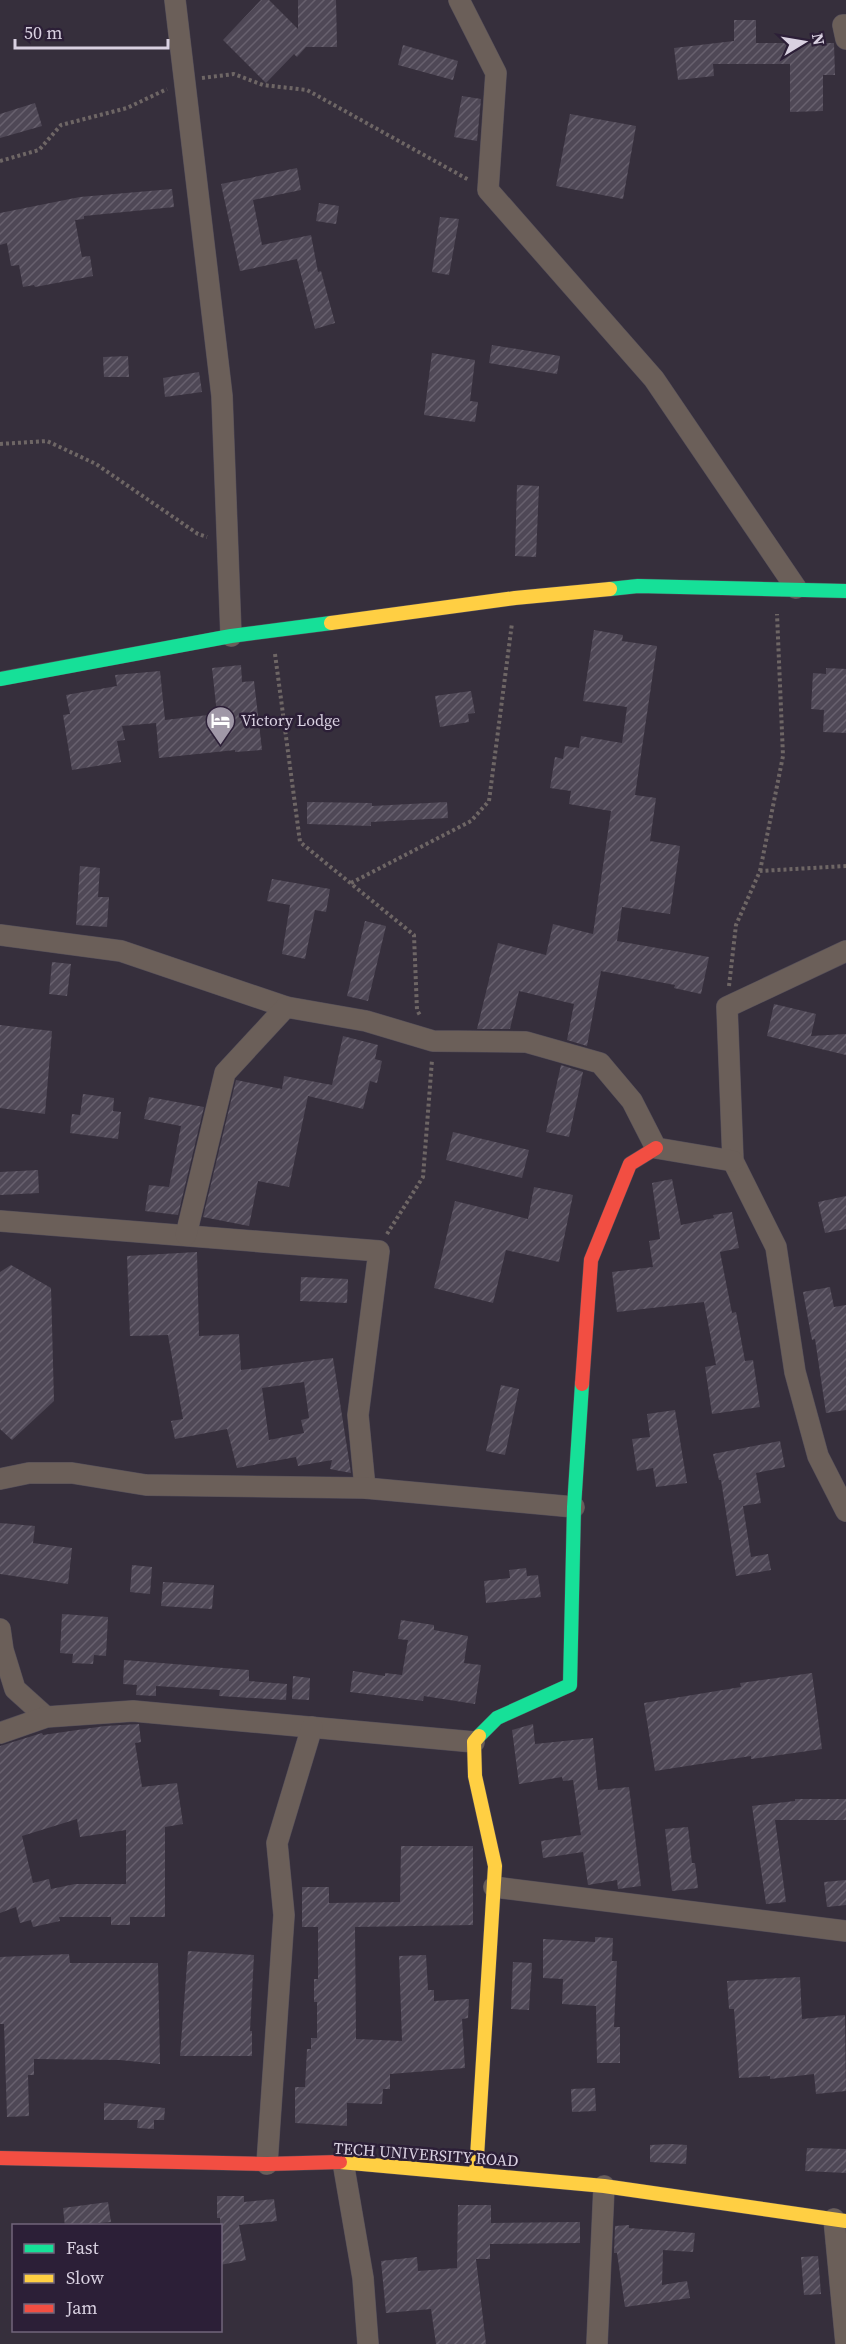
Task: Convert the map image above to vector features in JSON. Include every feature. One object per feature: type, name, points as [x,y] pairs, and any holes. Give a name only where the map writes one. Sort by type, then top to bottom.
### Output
[{"type":"street","points":[[176,0],[222,396],[231,636]]},
{"type":"street","points":[[459,0],[496,73],[488,190],[654,379],[786,588]]},
{"type":"street","points":[[846,25],[843,25],[846,39]]},
{"type":"street","points":[[0,679],[231,636],[515,598],[638,586],[846,591]]},
{"type":"street","points":[[0,935],[121,951],[286,1007],[366,1021],[433,1041],[526,1042],[600,1063],[632,1101],[656,1148]]},
{"type":"street","points":[[846,951],[727,1007],[733,1161],[776,1247],[795,1372],[818,1456],[846,1511]]},
{"type":"street","points":[[186,1235],[225,1073],[286,1007]]},
{"type":"street","points":[[476,2173],[495,1866],[475,1776],[474,1742],[497,1718],[570,1684],[574,1507],[591,1260],[630,1164],[656,1148],[733,1161]]},
{"type":"street","points":[[0,1221],[379,1251],[358,1415],[365,1488]]},
{"type":"street","points":[[0,1479],[29,1473],[72,1473],[146,1485],[365,1488],[574,1507]]},
{"type":"street","points":[[0,1629],[3,1650],[15,1689],[46,1717]]},
{"type":"street","points":[[0,1733],[46,1717],[133,1711],[474,1742]]},
{"type":"street","points":[[267,2164],[284,1915],[277,1843],[312,1727]]},
{"type":"street","points":[[494,1887],[846,1931]]},
{"type":"street","name":"TECH UNIVERSITY ROAD","points":[[0,2158],[267,2164],[343,2162],[604,2186],[840,2220]]},
{"type":"street","points":[[343,2162],[363,2278],[368,2344]]},
{"type":"street","points":[[597,2344],[604,2186]]},
{"type":"street","points":[[840,2220],[846,2344]]},
{"type":"path","points":[[0,161],[39,150],[61,125],[127,108],[185,81],[234,74],[263,85],[307,90],[488,190]]},
{"type":"path","points":[[0,444],[47,441],[96,464],[198,534],[228,542]]},
{"type":"path","points":[[727,1007],[736,925],[760,871],[783,756],[786,588]]},
{"type":"path","points":[[351,883],[471,821],[489,801],[515,598]]},
{"type":"path","points":[[272,631],[300,842],[414,935],[417,1010],[433,1041],[423,1178],[398,1214],[379,1251]]},
{"type":"path","points":[[760,871],[846,866]]},
{"type":"building","points":[[261,0],[269,0],[298,29],[298,0],[336,0],[337,47],[306,47],[297,57],[294,54],[266,83],[223,40]]},
{"type":"building","points":[[734,20],[756,20],[756,43],[834,43],[835,75],[823,75],[823,111],[790,112],[790,64],[713,64],[714,76],[678,80],[674,48],[734,41]]},
{"type":"building","points":[[403,45],[458,61],[453,80],[398,65]]},
{"type":"building","points":[[462,96],[481,99],[477,141],[454,137]]},
{"type":"building","points":[[35,103],[42,126],[0,138],[0,114]]},
{"type":"building","points":[[570,114],[636,126],[623,199],[556,186]]},
{"type":"building","points":[[297,168],[301,190],[253,200],[262,245],[311,235],[318,272],[321,271],[335,323],[315,329],[297,259],[240,271],[221,184]]},
{"type":"building","points":[[172,189],[174,207],[84,216],[84,219],[75,220],[82,257],[90,256],[93,276],[35,287],[34,285],[23,287],[19,265],[11,266],[7,243],[0,245],[0,213],[80,197]]},
{"type":"building","points":[[319,203],[339,206],[336,224],[316,221]]},
{"type":"building","points":[[440,217],[459,219],[449,275],[432,272]]},
{"type":"building","points":[[492,345],[560,356],[557,374],[489,363]]},
{"type":"building","points":[[432,353],[475,360],[470,401],[478,402],[475,422],[424,415]]},
{"type":"building","points":[[128,356],[129,377],[104,377],[103,357]]},
{"type":"building","points":[[199,372],[202,392],[165,397],[163,378]]},
{"type":"building","points":[[517,485],[539,486],[536,557],[515,556]]},
{"type":"building","points":[[594,630],[623,635],[622,641],[657,646],[635,795],[656,798],[650,841],[680,846],[670,914],[622,907],[617,941],[709,957],[701,994],[674,988],[675,985],[601,971],[587,1046],[567,1040],[574,1004],[519,991],[510,1029],[477,1029],[498,943],[546,955],[553,924],[593,934],[611,811],[569,804],[571,791],[550,788],[555,757],[563,759],[565,746],[579,748],[581,736],[622,743],[627,707],[583,701]]},
{"type":"building","points":[[241,665],[242,682],[254,681],[262,750],[235,752],[235,750],[159,758],[156,723],[122,726],[125,740],[117,741],[121,762],[72,770],[63,715],[70,714],[66,695],[117,686],[115,675],[160,671],[165,720],[217,714],[212,668]]},
{"type":"building","points":[[826,668],[846,669],[846,733],[823,732],[824,710],[811,709],[813,673],[826,674]]},
{"type":"building","points":[[471,691],[475,713],[468,714],[469,722],[440,727],[435,696]]},
{"type":"building","points":[[307,802],[372,803],[372,806],[447,802],[448,818],[371,822],[371,826],[307,824]]},
{"type":"building","points":[[80,866],[100,868],[98,897],[109,897],[107,927],[76,925]]},
{"type":"building","points":[[272,879],[330,889],[326,912],[315,910],[305,959],[282,954],[290,905],[267,901]]},
{"type":"building","points":[[365,921],[386,926],[368,1001],[347,996]]},
{"type":"building","points":[[52,962],[71,964],[67,996],[49,994]]},
{"type":"building","points":[[774,1004],[816,1014],[811,1036],[846,1034],[846,1055],[767,1036]]},
{"type":"building","points":[[0,1025],[52,1031],[45,1114],[0,1108]]},
{"type":"building","points":[[343,1036],[378,1045],[375,1059],[382,1061],[377,1083],[370,1081],[363,1109],[308,1096],[289,1187],[258,1181],[249,1226],[203,1217],[236,1080],[282,1089],[284,1076],[332,1085]]},
{"type":"building","points":[[561,1065],[583,1072],[569,1137],[546,1132]]},
{"type":"building","points":[[83,1094],[114,1098],[113,1111],[121,1112],[118,1139],[70,1133],[72,1114],[80,1115]]},
{"type":"building","points":[[149,1097],[204,1107],[178,1215],[145,1211],[149,1185],[169,1187],[181,1126],[144,1119]]},
{"type":"building","points":[[453,1132],[529,1150],[522,1178],[446,1160]]},
{"type":"building","points":[[38,1170],[39,1193],[0,1195],[0,1172]]},
{"type":"building","points":[[672,1179],[681,1225],[732,1212],[739,1248],[720,1252],[732,1313],[736,1312],[745,1361],[753,1360],[760,1407],[712,1414],[705,1367],[716,1365],[704,1302],[617,1312],[612,1272],[653,1267],[649,1241],[660,1239],[652,1183]]},
{"type":"building","points":[[534,1187],[573,1195],[559,1262],[506,1250],[493,1303],[434,1288],[455,1201],[528,1219]]},
{"type":"building","points":[[846,1196],[846,1229],[825,1233],[818,1202]]},
{"type":"building","points":[[197,1252],[199,1336],[239,1334],[241,1370],[333,1358],[351,1473],[330,1469],[332,1460],[298,1466],[296,1457],[237,1468],[227,1429],[175,1439],[171,1421],[183,1419],[168,1335],[130,1336],[127,1256]],"holes":[[[304,1382],[309,1418],[301,1420],[304,1433],[269,1440],[262,1388]]]},
{"type":"building","points":[[11,1265],[51,1288],[54,1401],[12,1440],[0,1429],[0,1272]]},
{"type":"building","points":[[301,1277],[348,1279],[347,1303],[300,1301]]},
{"type":"building","points":[[830,1287],[834,1307],[846,1305],[846,1410],[826,1413],[815,1339],[812,1340],[803,1292]]},
{"type":"building","points":[[501,1385],[519,1389],[505,1455],[486,1451]]},
{"type":"building","points":[[675,1410],[687,1483],[656,1487],[653,1468],[637,1471],[632,1439],[650,1437],[647,1414]]},
{"type":"building","points":[[780,1441],[785,1467],[756,1473],[761,1503],[743,1506],[751,1557],[768,1554],[771,1570],[736,1576],[721,1480],[719,1480],[713,1454]]},
{"type":"building","points":[[0,1523],[35,1526],[33,1543],[72,1548],[68,1584],[0,1574]]},
{"type":"building","points":[[132,1565],[152,1567],[150,1594],[130,1592]]},
{"type":"building","points":[[526,1568],[527,1576],[538,1575],[541,1597],[486,1603],[484,1581],[510,1578],[509,1570]]},
{"type":"building","points":[[163,1582],[214,1585],[212,1609],[161,1606]]},
{"type":"building","points":[[62,1614],[108,1617],[106,1656],[94,1655],[93,1664],[72,1663],[73,1654],[60,1653]]},
{"type":"building","points":[[401,1620],[434,1625],[434,1630],[468,1636],[464,1663],[481,1665],[475,1704],[424,1696],[423,1701],[350,1692],[353,1671],[385,1676],[385,1673],[402,1675],[408,1640],[398,1639]]},
{"type":"building","points":[[124,1660],[249,1670],[249,1681],[287,1684],[286,1700],[219,1696],[220,1690],[156,1686],[156,1696],[136,1695],[137,1685],[123,1684]]},
{"type":"building","points":[[812,1673],[822,1749],[751,1759],[751,1756],[655,1771],[644,1703],[741,1687],[740,1683]]},
{"type":"building","points":[[293,1676],[310,1678],[309,1700],[292,1699]]},
{"type":"building","points":[[139,1724],[141,1742],[135,1743],[142,1787],[177,1783],[183,1824],[165,1827],[165,1917],[130,1917],[130,1925],[111,1925],[111,1917],[59,1917],[60,1921],[33,1927],[31,1920],[20,1923],[16,1907],[0,1913],[0,1746],[42,1733],[43,1735],[105,1726]],"holes":[[[77,1819],[80,1837],[126,1830],[126,1884],[75,1884],[51,1889],[49,1879],[33,1883],[22,1836]]]},
{"type":"building","points":[[533,1724],[535,1744],[593,1738],[598,1790],[629,1787],[641,1886],[618,1889],[617,1880],[588,1885],[583,1852],[543,1858],[541,1841],[581,1835],[573,1780],[563,1781],[562,1777],[519,1784],[512,1730]]},
{"type":"building","points":[[795,1799],[846,1799],[846,1820],[775,1820],[786,1902],[766,1904],[752,1806],[795,1801]]},
{"type":"building","points":[[688,1827],[692,1863],[695,1863],[698,1888],[672,1891],[665,1829]]},
{"type":"building","points":[[401,1846],[473,1846],[473,1925],[355,1927],[356,2039],[402,2041],[399,1956],[426,1955],[428,1990],[434,1990],[434,2001],[469,1999],[468,2018],[462,2019],[465,2068],[390,2074],[390,2089],[383,2089],[382,2104],[347,2103],[347,2126],[295,2123],[295,2087],[305,2087],[307,2049],[311,2049],[311,2038],[317,2038],[317,2002],[314,2002],[314,1979],[318,1979],[318,1927],[302,1927],[302,1887],[329,1887],[329,1903],[400,1902]]},
{"type":"building","points":[[846,1880],[846,1905],[827,1907],[824,1882]]},
{"type":"building","points":[[595,1937],[613,1938],[612,1961],[617,1961],[614,2027],[620,2027],[620,2063],[597,2063],[596,2006],[562,2004],[563,1979],[543,1978],[543,1939],[595,1942]]},
{"type":"building","points":[[188,1951],[254,1955],[250,2031],[252,2031],[252,2056],[180,2056]]},
{"type":"building","points":[[69,1954],[70,1963],[158,1963],[160,2064],[120,2060],[34,2059],[34,2075],[28,2075],[29,2116],[7,2117],[4,2024],[0,2024],[0,1957]]},
{"type":"building","points":[[513,1962],[532,1963],[529,2010],[511,2009]]},
{"type":"building","points":[[800,1977],[802,2019],[845,2015],[846,2091],[816,2094],[814,2074],[770,2079],[770,2076],[739,2078],[734,2009],[729,2009],[727,1981]]},
{"type":"building","points":[[595,2088],[596,2111],[572,2112],[571,2089]]},
{"type":"building","points":[[104,2103],[165,2108],[164,2120],[154,2120],[154,2129],[137,2128],[138,2120],[104,2120]]},
{"type":"building","points":[[650,2145],[687,2145],[686,2164],[650,2162]]},
{"type":"building","points":[[807,2148],[846,2149],[846,2173],[805,2171]]},
{"type":"building","points":[[217,2196],[244,2196],[244,2202],[274,2199],[277,2221],[239,2225],[246,2260],[222,2265],[222,2224],[220,2224],[220,2218],[217,2218]]},
{"type":"building","points":[[108,2202],[111,2222],[65,2224],[63,2208]]},
{"type":"building","points":[[458,2205],[491,2205],[491,2223],[580,2222],[580,2243],[490,2244],[490,2259],[476,2259],[486,2344],[436,2344],[431,2309],[386,2313],[381,2261],[417,2257],[418,2271],[457,2268]]},
{"type":"building","points":[[629,2225],[629,2228],[695,2233],[693,2252],[663,2250],[662,2285],[687,2281],[690,2298],[625,2307],[617,2253],[614,2253],[615,2226]]},
{"type":"building","points":[[818,2256],[821,2294],[804,2295],[801,2257]]},
{"type":"traffic: fast","points":[[610,589],[638,586],[846,591]]},
{"type":"traffic: fast","points":[[0,679],[231,636],[331,623]]},
{"type":"traffic: fast","points":[[479,1736],[497,1718],[570,1685],[574,1507],[582,1384]]},
{"type":"traffic: slow","points":[[331,623],[515,598],[610,589]]},
{"type":"traffic: slow","points":[[476,2173],[495,1866],[475,1776],[474,1742],[479,1736]]},
{"type":"traffic: slow","points":[[340,2162],[604,2186],[846,2221]]},
{"type":"traffic: jam","points":[[582,1384],[591,1260],[630,1164],[656,1148]]},
{"type":"traffic: jam","points":[[0,2158],[267,2164],[340,2162]]},
{"type":"place","name":"Victory Lodge","points":[[220,746]]}]
